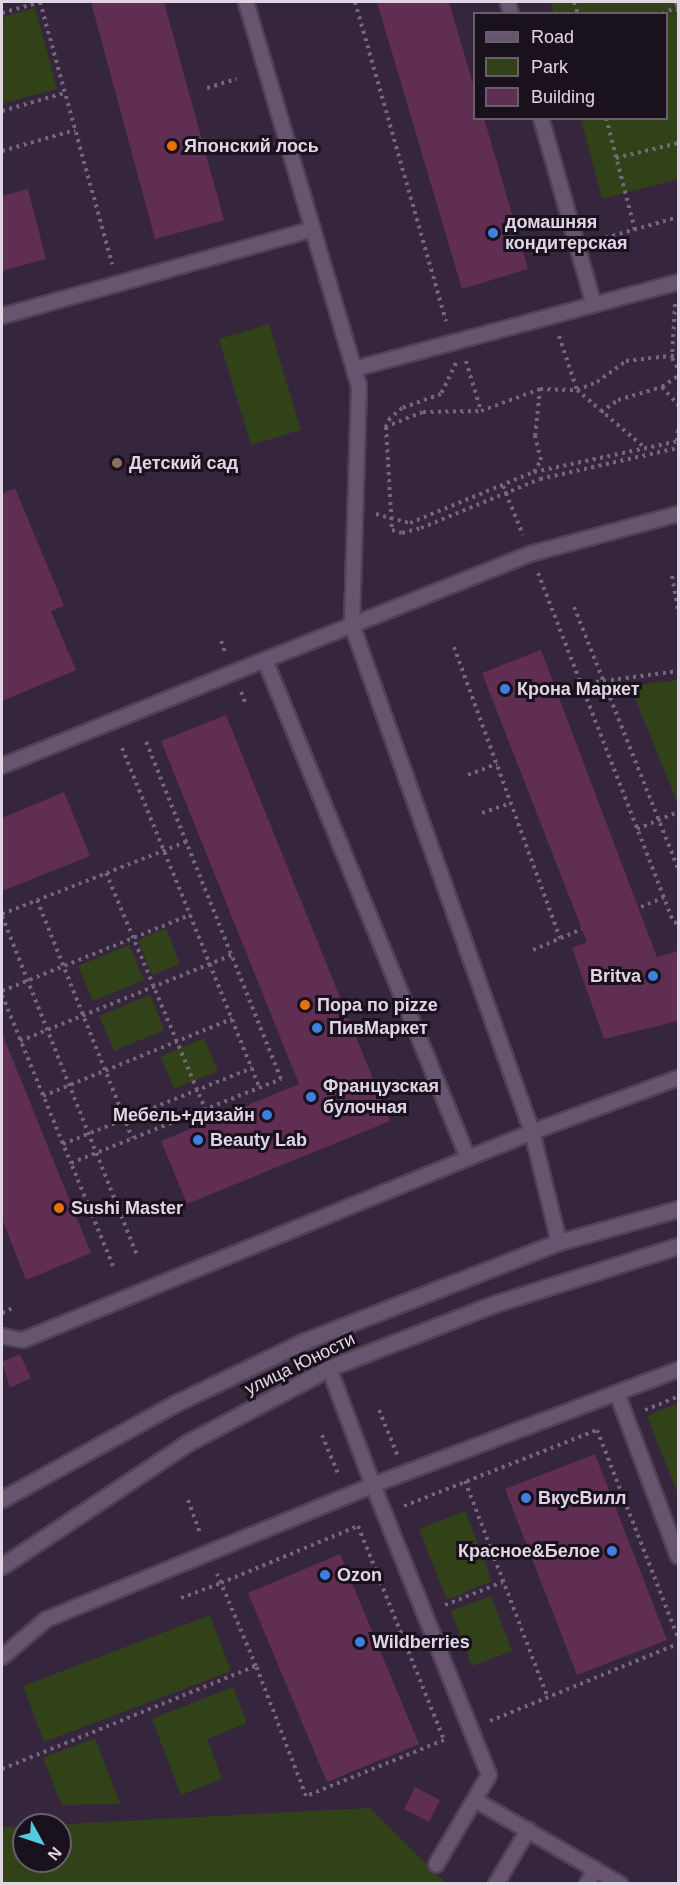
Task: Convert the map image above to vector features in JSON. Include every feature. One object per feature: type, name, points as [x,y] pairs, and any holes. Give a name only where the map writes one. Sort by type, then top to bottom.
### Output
[{"type":"street","name":"улица Юности","points":[[2,1499],[174,1404],[305,1341],[559,1242],[678,1209]]},
{"type":"street","name":"улица Юности","points":[[2,1566],[187,1443],[329,1368],[494,1304],[678,1246]]},
{"type":"lane","points":[[246,2],[359,386],[352,625],[532,1132],[559,1242]]},
{"type":"lane","points":[[542,120],[594,305]]},
{"type":"lane","points":[[2,316],[313,229]]},
{"type":"lane","points":[[354,369],[594,305],[677,288]]},
{"type":"lane","points":[[2,766],[530,554],[678,513]]},
{"type":"lane","points":[[265,660],[468,1158]]},
{"type":"lane","points":[[2,1336],[22,1340],[532,1132],[678,1078]]},
{"type":"lane","points":[[329,1368],[373,1485],[427,1612],[489,1775],[436,1865]]},
{"type":"lane","points":[[2,1657],[47,1619],[346,1495],[678,1370]]},
{"type":"lane","points":[[617,1393],[678,1556]]},
{"type":"lane","points":[[475,1800],[620,1884]]},
{"type":"lane","points":[[496,1884],[528,1830]]},
{"type":"lane","points":[[587,1884],[595,1869]]},
{"type":"path","points":[[2,13],[40,2],[112,264]]},
{"type":"path","points":[[355,2],[457,360],[454,373],[441,394],[402,408],[386,427],[389,518],[392,530],[402,532],[540,479],[678,448]]},
{"type":"path","points":[[676,2],[678,9]]},
{"type":"path","points":[[207,87],[237,79]]},
{"type":"path","points":[[2,111],[65,93]]},
{"type":"path","points":[[606,120],[635,230]]},
{"type":"path","points":[[2,150],[75,130]]},
{"type":"path","points":[[616,158],[678,143]]},
{"type":"path","points":[[577,246],[678,217]]},
{"type":"path","points":[[677,288],[672,358],[678,369]]},
{"type":"path","points":[[557,330],[577,390],[645,448]]},
{"type":"path","points":[[378,430],[432,410],[481,411],[540,389],[577,390],[597,382],[626,361],[672,358],[678,355]]},
{"type":"path","points":[[464,358],[481,411]]},
{"type":"path","points":[[601,412],[640,391],[662,387],[678,376]]},
{"type":"path","points":[[662,387],[678,405]]},
{"type":"path","points":[[534,472],[541,460],[535,436],[540,389]]},
{"type":"path","points":[[370,513],[410,523],[534,472],[678,441],[678,430]]},
{"type":"path","points":[[503,486],[674,923],[678,922]]},
{"type":"path","points":[[672,576],[678,609]]},
{"type":"path","points":[[574,607],[678,868]]},
{"type":"path","points":[[454,646],[560,938]]},
{"type":"path","points":[[581,684],[678,671]]},
{"type":"path","points":[[71,1163],[281,1079],[145,739]]},
{"type":"path","points":[[122,748],[260,1088]]},
{"type":"path","points":[[468,775],[497,764]]},
{"type":"path","points":[[482,813],[511,802]]},
{"type":"path","points":[[637,828],[678,812]]},
{"type":"path","points":[[137,1256],[2,915],[186,842]]},
{"type":"path","points":[[106,873],[205,1109]]},
{"type":"path","points":[[641,907],[664,897]]},
{"type":"path","points":[[37,900],[132,1138]]},
{"type":"path","points":[[113,1266],[2,993],[190,915]]},
{"type":"path","points":[[532,950],[582,929]]},
{"type":"path","points":[[21,1041],[232,955]]},
{"type":"path","points":[[43,1096],[232,1019]]},
{"type":"path","points":[[63,1144],[252,1068]]},
{"type":"path","points":[[2,1313],[15,1307]]},
{"type":"path","points":[[181,1598],[465,1481],[597,1430],[678,1638]]},
{"type":"path","points":[[322,1435],[444,1740]]},
{"type":"path","points":[[465,1481],[547,1696]]},
{"type":"path","points":[[188,1500],[306,1796],[678,1644]]},
{"type":"path","points":[[397,1624],[502,1582]]},
{"type":"path","points":[[2,1768],[256,1666]]},
{"type":"green space","points":[[550,2],[678,2],[678,179],[602,199],[581,120],[668,120],[668,12],[554,12]]},
{"type":"green space","points":[[35,8],[57,89],[2,104],[2,17]]},
{"type":"green space","points":[[269,324],[301,430],[251,445],[219,339]]},
{"type":"green space","points":[[678,680],[678,804],[630,686]]},
{"type":"green space","points":[[166,928],[180,964],[152,975],[138,940]]},
{"type":"green space","points":[[129,945],[144,980],[93,1001],[78,966]]},
{"type":"green space","points":[[150,995],[164,1030],[114,1051],[99,1016]]},
{"type":"green space","points":[[204,1038],[218,1071],[174,1089],[161,1056]]},
{"type":"green space","points":[[678,1403],[678,1495],[647,1416]]},
{"type":"green space","points":[[465,1511],[492,1581],[447,1600],[419,1529]]},
{"type":"green space","points":[[491,1596],[512,1651],[472,1666],[451,1611]]},
{"type":"green space","points":[[210,1615],[231,1671],[44,1742],[23,1686]]},
{"type":"green space","points":[[233,1687],[247,1723],[207,1739],[222,1779],[181,1795],[152,1719]]},
{"type":"green space","points":[[95,1738],[120,1804],[62,1805],[43,1758]]},
{"type":"green space","points":[[370,1808],[446,1883],[2,1883],[2,1827],[12,1827],[12,1873],[72,1873],[72,1824]]},
{"type":"building","points":[[91,2],[164,2],[224,220],[155,239]]},
{"type":"building","points":[[377,2],[449,2],[473,84],[473,120],[485,120],[528,269],[462,289]]},
{"type":"building","points":[[28,189],[46,259],[2,271],[2,196]]},
{"type":"building","points":[[15,488],[64,606],[51,611],[76,670],[2,701],[2,494]]},
{"type":"building","points":[[541,650],[657,957],[678,951],[678,1021],[604,1039],[572,948],[587,942],[482,673]]},
{"type":"building","points":[[226,715],[390,1121],[187,1204],[161,1141],[299,1084],[161,741]]},
{"type":"building","points":[[64,792],[90,856],[2,891],[2,818]]},
{"type":"building","points":[[2,1033],[91,1253],[26,1280],[2,1219]]},
{"type":"building","points":[[20,1354],[31,1378],[10,1388],[2,1362]]},
{"type":"building","points":[[595,1454],[667,1640],[577,1675],[505,1489]]},
{"type":"building","points":[[340,1554],[419,1744],[327,1782],[248,1593]]},
{"type":"building","points":[[415,1787],[440,1800],[429,1822],[404,1809]]},
{"type":"place","name":"Японский лось","points":[[172,146]]},
{"type":"place","name":"домашняя кондитерская","points":[[493,233]]},
{"type":"place","name":"Детский сад","points":[[117,463]]},
{"type":"place","name":"Крона Маркет","points":[[505,689]]},
{"type":"place","name":"Britva","points":[[653,976]]},
{"type":"place","name":"Пора по pizze","points":[[305,1005]]},
{"type":"place","name":"ПивМаркет","points":[[317,1028]]},
{"type":"place","name":"Французская булочная","points":[[311,1097]]},
{"type":"place","name":"Мебель+дизайн","points":[[267,1115]]},
{"type":"place","name":"Beauty Lab","points":[[198,1140]]},
{"type":"place","name":"Sushi Master","points":[[59,1208]]},
{"type":"place","name":"ВкусВилл","points":[[526,1498]]},
{"type":"place","name":"Красное&Белое","points":[[612,1551]]},
{"type":"place","name":"Ozon","points":[[325,1575]]},
{"type":"place","name":"Wildberries","points":[[360,1642]]}]
